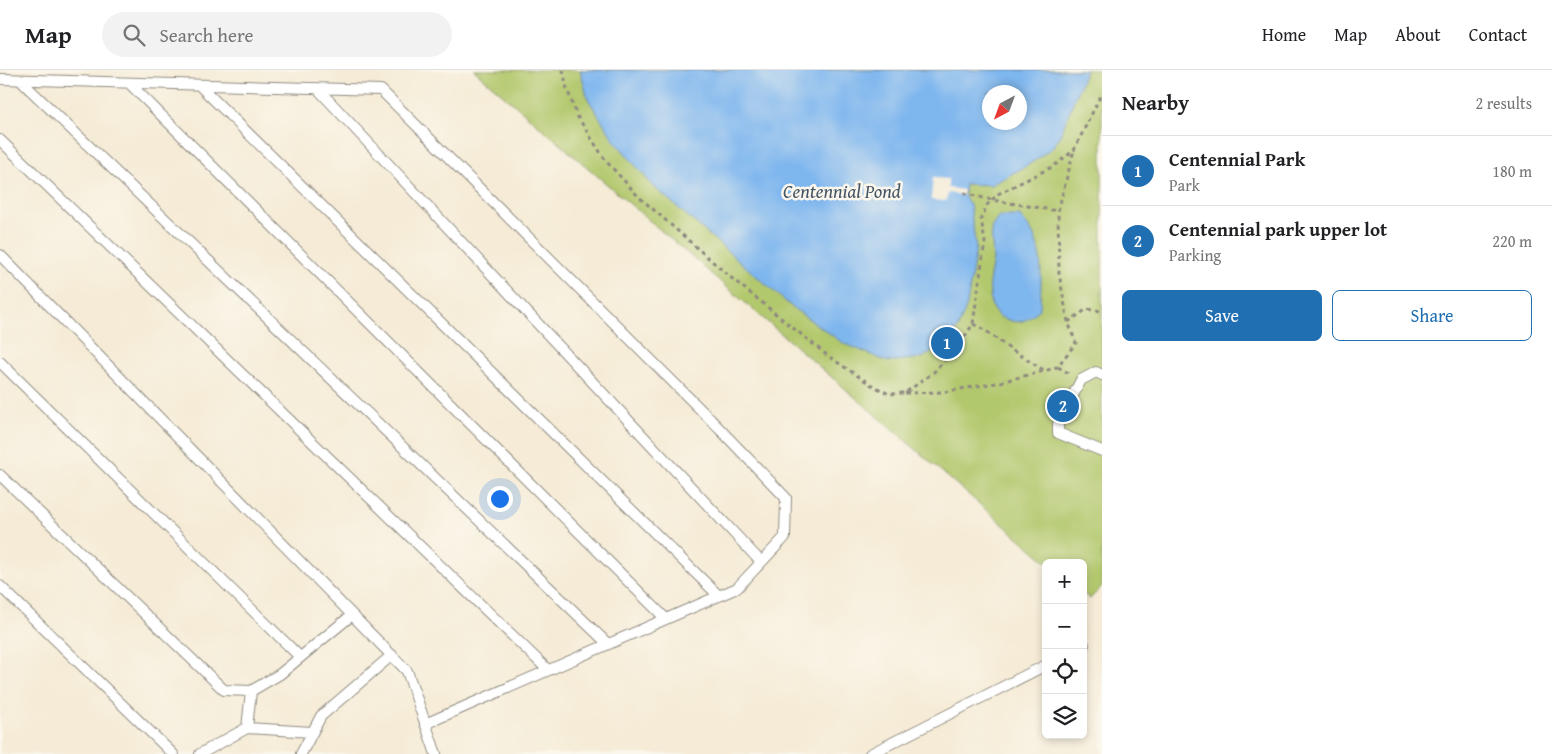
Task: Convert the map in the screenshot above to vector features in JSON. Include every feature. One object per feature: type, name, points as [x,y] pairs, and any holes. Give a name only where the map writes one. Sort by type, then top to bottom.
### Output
[{"type":"lane","points":[[0,79],[381,90],[711,420],[786,498],[785,537],[737,588],[425,724]]},
{"type":"lane","points":[[20,80],[608,644]]},
{"type":"lane","points":[[129,83],[666,619]]},
{"type":"lane","points":[[199,85],[719,596]]},
{"type":"lane","points":[[317,88],[761,562]]},
{"type":"lane","points":[[0,140],[548,670]]},
{"type":"lane","points":[[0,255],[407,671],[436,754]]},
{"type":"lane","points":[[0,362],[300,658]]},
{"type":"lane","points":[[1102,375],[1096,372],[1081,380],[1058,424],[1058,434],[1102,451]]},
{"type":"lane","points":[[0,475],[224,690],[251,691],[280,674],[352,615]]},
{"type":"lane","points":[[0,586],[173,754]]},
{"type":"lane","points":[[301,754],[321,716],[392,655]]},
{"type":"lane","points":[[870,754],[1042,666]]},
{"type":"lane","points":[[247,728],[251,691]]},
{"type":"lane","points":[[200,754],[247,728],[312,732]]},
{"type":"path","points":[[563,70],[567,89],[577,116],[606,161],[638,196],[729,276],[828,356],[876,388],[889,394],[952,390],[996,383],[1045,371],[1058,367],[1076,343],[1068,322],[1059,274],[1058,211],[1074,150],[1102,93]]},
{"type":"path","points":[[905,393],[934,372],[961,342],[973,324],[985,242],[981,219],[986,205],[998,194],[1054,166],[1074,150]]},
{"type":"path","points":[[964,193],[992,200],[1058,211]]},
{"type":"path","points":[[1068,322],[1088,310],[1102,311]]},
{"type":"path","points":[[973,324],[985,330],[1007,347],[1045,371]]},
{"type":"green space","points":[[474,70],[1102,70],[1102,586],[1090,599],[1087,596],[1087,559],[1043,559]]},
{"type":"water","name":"Centennial Pond","points":[[580,70],[1086,70],[1059,138],[1052,148],[1030,164],[991,185],[965,184],[964,195],[970,205],[976,248],[967,305],[958,328],[944,344],[922,358],[888,362],[843,343],[793,308],[653,186],[614,140],[588,99]]},
{"type":"water","points":[[999,216],[1020,216],[1032,232],[1040,260],[1040,309],[1029,318],[1020,322],[998,316],[991,304],[989,282],[993,259],[991,228]]},
{"type":"pier","points":[[933,178],[948,179],[948,188],[964,190],[963,195],[948,193],[946,201],[931,200]]},
{"type":"place","name":"Centennial Park","points":[[947,343]]},
{"type":"place","name":"Centennial park upper lot","points":[[1063,406]]}]
